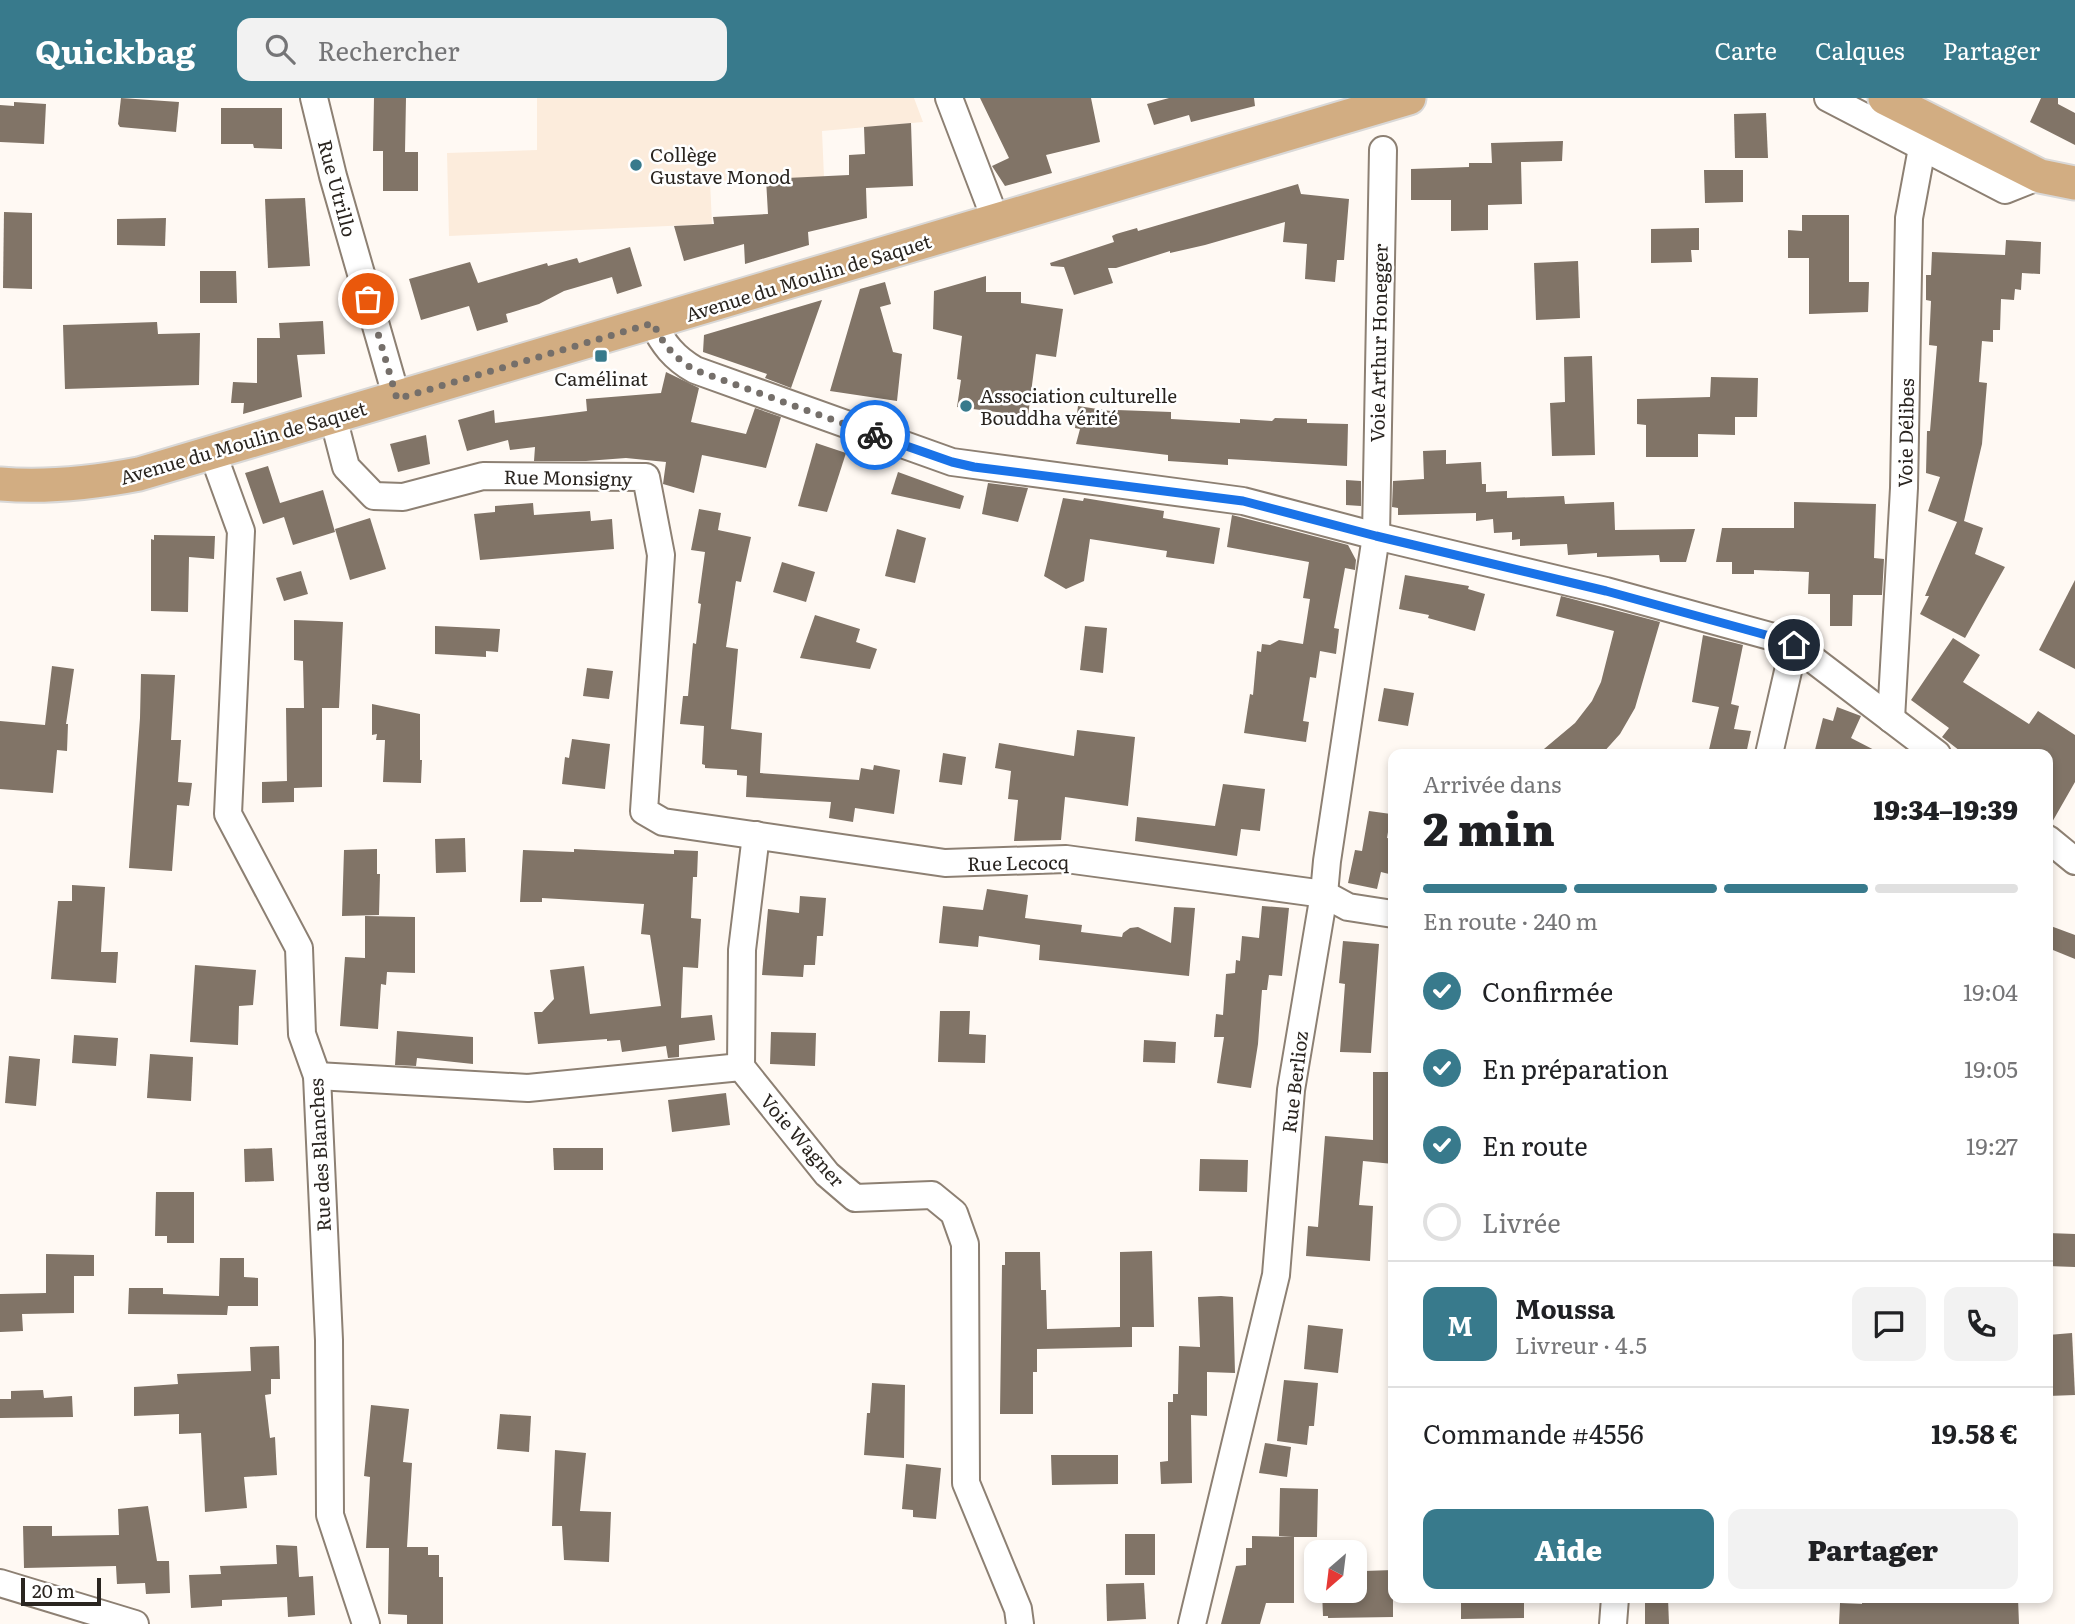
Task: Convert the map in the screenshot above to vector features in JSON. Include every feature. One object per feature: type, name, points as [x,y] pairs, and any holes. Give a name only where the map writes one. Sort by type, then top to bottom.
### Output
[{"type":"main road","name":"Avenue du Moulin de Saquet","points":[[0,484],[57,485],[96,482],[139,474],[213,454],[1409,98]]},
{"type":"main road","points":[[1885,98],[2040,176],[2075,181]]},
{"type":"main road","points":[[1934,98],[2050,158],[2075,181]]},
{"type":"street","name":"Rue Utrillo","points":[[314,98],[333,176],[397,399]]},
{"type":"street","points":[[949,98],[996,221]]},
{"type":"street","points":[[1828,98],[2005,190],[2040,176]]},
{"type":"street","name":"Voie Délibes","points":[[1891,719],[1904,488],[1909,218],[1922,148]]},
{"type":"street","name":"Voie Arthur Honegger","points":[[1376,536],[1382,150]]},
{"type":"street","points":[[653,323],[663,343],[681,362],[695,370],[952,462],[974,467],[1216,496],[1606,591],[1777,638],[1794,645],[1930,749]]},
{"type":"street","name":"Rue Monsigny","points":[[333,417],[346,467],[374,496],[403,496],[483,476],[646,477],[661,555],[644,811]]},
{"type":"street","name":"Rue des Blanches","points":[[213,454],[241,531],[228,814],[299,948],[302,1034],[317,1076],[329,1340],[330,1515],[366,1624]]},
{"type":"street","name":"Rue Berlioz","points":[[1192,1624],[1276,1275],[1291,1090],[1324,894],[1376,536]]},
{"type":"street","points":[[1770,749],[1794,645]]},
{"type":"street","name":"Rue Lecocq","points":[[644,811],[663,822],[945,863],[1066,859],[1324,894],[1348,907],[1388,913]]},
{"type":"street","points":[[317,1076],[528,1088],[741,1067],[742,950],[755,835]]},
{"type":"street","points":[[2053,843],[2075,861]]},
{"type":"street","name":"Voie Wagner","points":[[741,1067],[827,1174],[855,1198],[932,1195],[954,1213],[965,1244],[967,1483],[1018,1609],[1020,1624]]},
{"type":"street","points":[[0,1583],[135,1624]]},
{"type":"street","points":[[1613,1624],[1615,1603]]},
{"type":"shaded area","name":"Collège Gustave Monod","points":[[537,98],[914,98],[923,122],[822,131],[824,177],[710,181],[712,224],[449,236],[447,153],[537,150]]},
{"type":"building","points":[[121,98],[179,102],[176,132],[120,127],[118,124]]},
{"type":"building","points":[[374,98],[406,98],[405,152],[418,152],[418,191],[383,191],[383,151],[373,151]]},
{"type":"building","points":[[980,98],[1091,98],[1100,142],[1046,155],[1052,173],[1005,186],[992,166],[1009,158]]},
{"type":"building","points":[[1169,98],[1254,98],[1255,106],[1191,122],[1189,115],[1154,125],[1147,104]]},
{"type":"building","points":[[2041,98],[2058,98],[2058,104],[2075,113],[2075,145],[2030,122]]},
{"type":"building","points":[[14,102],[46,104],[44,144],[0,142],[0,105],[14,106]]},
{"type":"building","points":[[221,108],[282,108],[282,149],[254,148],[253,144],[221,144]]},
{"type":"building","points":[[1766,113],[1768,158],[1735,158],[1734,114]]},
{"type":"building","points":[[911,123],[913,186],[866,188],[867,218],[808,232],[809,245],[745,264],[744,244],[684,261],[674,226],[714,224],[713,217],[768,214],[766,179],[849,175],[849,155],[865,154],[864,127]]},
{"type":"building","points":[[1563,141],[1562,161],[1521,162],[1522,204],[1488,205],[1488,230],[1451,231],[1451,200],[1411,200],[1411,169],[1469,167],[1469,163],[1492,163],[1491,143]]},
{"type":"building","points":[[1704,170],[1743,170],[1743,202],[1705,203]]},
{"type":"building","points":[[1298,184],[1301,194],[1349,199],[1344,260],[1337,260],[1335,282],[1305,279],[1307,244],[1283,242],[1285,222],[1205,245],[1170,251],[1116,268],[1108,268],[1113,283],[1074,295],[1064,267],[1051,266],[1050,263],[1114,242],[1112,236],[1116,234],[1137,228],[1138,231]]},
{"type":"building","points":[[305,198],[310,266],[268,268],[265,199]]},
{"type":"building","points":[[4,212],[32,213],[32,289],[3,288]]},
{"type":"building","points":[[1802,215],[1849,215],[1849,282],[1869,282],[1868,312],[1809,314],[1809,258],[1788,258],[1788,230],[1802,231]]},
{"type":"building","points":[[166,218],[165,246],[117,245],[117,219]]},
{"type":"building","points":[[1699,228],[1699,250],[1691,250],[1692,262],[1651,263],[1651,229]]},
{"type":"building","points":[[2006,240],[2041,242],[2040,274],[2022,273],[2021,290],[2015,289],[2014,300],[2001,299],[2000,330],[1993,330],[1993,342],[1982,341],[1979,382],[1987,383],[1982,444],[1964,521],[1983,528],[1975,554],[2005,567],[1965,638],[1920,614],[1957,522],[1928,511],[1940,477],[1926,473],[1927,431],[1930,431],[1937,346],[1929,345],[1931,301],[1926,300],[1926,275],[1931,275],[1932,252],[2005,255]]},
{"type":"building","points":[[630,247],[642,286],[617,294],[612,277],[564,291],[539,304],[506,314],[508,322],[477,331],[469,306],[421,320],[409,279],[470,262],[478,283],[547,263],[548,266],[577,258],[579,263]]},
{"type":"building","points":[[1578,261],[1580,318],[1536,320],[1534,263]]},
{"type":"building","points":[[200,271],[236,271],[237,303],[200,303]]},
{"type":"building","points":[[986,276],[986,292],[1021,292],[1021,303],[1063,309],[1056,357],[1036,354],[1028,416],[957,407],[962,336],[933,329],[934,291]]},
{"type":"building","points":[[885,282],[891,304],[880,307],[893,352],[902,354],[897,401],[830,391],[860,289]]},
{"type":"building","points":[[822,300],[791,388],[765,378],[767,374],[703,352],[704,335]]},
{"type":"building","points":[[323,321],[325,354],[297,355],[302,397],[243,414],[244,403],[231,403],[233,382],[257,383],[257,338],[280,338],[279,323]]},
{"type":"building","points":[[157,322],[158,334],[200,333],[199,385],[65,389],[63,325]]},
{"type":"building","points":[[1592,356],[1595,455],[1552,456],[1550,403],[1565,402],[1564,357]]},
{"type":"building","points":[[666,372],[699,388],[691,422],[746,434],[755,408],[781,417],[766,468],[702,455],[694,493],[663,484],[666,462],[626,458],[534,461],[535,447],[510,450],[508,440],[467,451],[458,420],[494,410],[495,423],[587,411],[586,399],[661,393]]},
{"type":"building","points":[[1711,377],[1758,378],[1757,417],[1735,417],[1735,435],[1698,434],[1698,457],[1646,457],[1646,425],[1637,424],[1637,399],[1710,397]]},
{"type":"building","points":[[1078,406],[1117,412],[1171,412],[1171,419],[1240,423],[1240,419],[1272,421],[1275,418],[1307,419],[1307,423],[1348,424],[1347,466],[1228,459],[1228,465],[1168,461],[1168,455],[1076,444],[1080,429],[1075,428]]},
{"type":"building","points":[[426,435],[430,464],[398,472],[390,444]]},
{"type":"building","points":[[816,443],[846,453],[827,512],[798,506]]},
{"type":"building","points":[[1446,450],[1446,464],[1481,462],[1482,484],[1486,484],[1486,492],[1507,491],[1507,498],[1564,496],[1565,504],[1614,502],[1615,530],[1695,529],[1686,562],[1660,562],[1659,555],[1568,555],[1567,544],[1520,546],[1520,539],[1512,540],[1512,532],[1494,533],[1493,519],[1476,521],[1476,513],[1398,515],[1398,508],[1392,507],[1393,481],[1424,479],[1423,451]]},
{"type":"building","points":[[268,466],[280,503],[323,490],[335,532],[293,545],[284,517],[263,524],[245,473]]},
{"type":"building","points":[[898,472],[964,496],[960,509],[891,494]]},
{"type":"building","points":[[1346,480],[1361,481],[1361,506],[1346,505]]},
{"type":"building","points":[[988,483],[1028,488],[1018,522],[982,514]]},
{"type":"building","points":[[1063,498],[1083,501],[1084,498],[1164,511],[1163,518],[1220,528],[1214,564],[1166,557],[1167,551],[1090,539],[1084,581],[1066,589],[1044,576]]},
{"type":"building","points":[[1794,502],[1876,504],[1874,558],[1884,559],[1882,595],[1853,595],[1852,626],[1830,626],[1830,594],[1808,594],[1809,572],[1754,570],[1754,574],[1732,574],[1732,562],[1716,562],[1722,528],[1794,528]]},
{"type":"building","points":[[533,503],[534,515],[590,511],[591,521],[612,519],[614,549],[480,560],[474,514],[495,512],[495,506]]},
{"type":"building","points":[[699,509],[721,513],[718,530],[751,537],[741,582],[736,581],[726,647],[738,649],[731,729],[762,733],[760,773],[859,780],[861,768],[873,770],[874,765],[900,770],[894,814],[855,808],[853,822],[829,818],[831,802],[746,797],[747,776],[737,775],[737,770],[705,768],[702,764],[704,726],[680,724],[683,696],[688,696],[693,643],[696,644],[701,604],[698,603],[705,552],[691,550]]},
{"type":"building","points":[[1232,515],[1348,545],[1356,560],[1355,570],[1345,568],[1334,628],[1339,629],[1336,654],[1320,651],[1316,678],[1310,677],[1303,721],[1309,722],[1306,742],[1244,733],[1250,694],[1253,695],[1257,651],[1261,652],[1262,644],[1270,645],[1279,640],[1303,644],[1310,599],[1303,598],[1309,562],[1227,547]]},
{"type":"building","points":[[370,518],[386,569],[350,580],[335,529]]},
{"type":"building","points":[[897,529],[926,538],[915,583],[885,576]]},
{"type":"building","points":[[154,535],[215,536],[214,559],[189,557],[188,612],[151,611],[151,539],[154,540]]},
{"type":"building","points":[[782,562],[815,572],[806,602],[773,592]]},
{"type":"building","points":[[301,571],[308,594],[284,601],[276,578]]},
{"type":"building","points":[[1405,575],[1469,586],[1468,589],[1485,594],[1475,631],[1428,618],[1429,615],[1399,609]]},
{"type":"building","points":[[2075,580],[2075,669],[2039,650]]},
{"type":"building","points":[[1561,596],[1660,622],[1635,708],[1620,734],[1606,749],[1544,749],[1575,723],[1592,701],[1601,682],[1614,631],[1556,616]]},
{"type":"building","points":[[815,615],[860,629],[856,642],[877,649],[870,669],[800,658]]},
{"type":"building","points":[[294,620],[343,622],[339,708],[322,708],[322,787],[294,788],[294,802],[262,803],[262,782],[287,781],[286,708],[304,708],[303,661],[294,660]]},
{"type":"building","points":[[435,626],[500,629],[498,652],[486,651],[486,657],[435,654]]},
{"type":"building","points":[[1085,626],[1107,628],[1103,673],[1080,670]]},
{"type":"building","points":[[1703,635],[1743,645],[1731,704],[1739,706],[1734,729],[1751,731],[1747,749],[1709,749],[1719,707],[1692,702]]},
{"type":"building","points":[[1953,638],[1980,655],[1963,682],[2029,724],[2038,711],[2075,735],[2075,782],[2053,820],[2053,749],[1958,749],[1942,737],[1949,728],[1911,700]]},
{"type":"building","points":[[52,666],[74,669],[66,724],[67,751],[57,750],[53,793],[0,789],[0,721],[45,725]]},
{"type":"building","points":[[587,668],[613,671],[609,699],[583,696]]},
{"type":"building","points":[[141,674],[175,675],[171,740],[181,740],[178,782],[192,783],[189,806],[177,805],[172,871],[129,868]]},
{"type":"building","points":[[1384,688],[1414,693],[1408,726],[1378,721]]},
{"type":"building","points":[[372,704],[420,714],[421,783],[383,782],[385,740],[376,740],[377,734],[372,735]]},
{"type":"building","points":[[1837,707],[1861,716],[1851,738],[1872,749],[1815,749],[1823,718],[1833,721]]},
{"type":"building","points":[[1077,730],[1135,737],[1128,806],[1065,797],[1061,840],[1014,841],[1018,800],[1008,799],[1011,771],[995,768],[999,743],[1074,756]]},
{"type":"building","points":[[572,739],[610,744],[605,789],[562,784],[565,757],[569,758]]},
{"type":"building","points":[[943,753],[966,757],[962,785],[939,782]]},
{"type":"building","points":[[1223,784],[1265,789],[1260,831],[1241,829],[1237,856],[1135,841],[1137,817],[1215,826]]},
{"type":"building","points":[[1369,811],[1388,814],[1388,874],[1381,872],[1377,889],[1348,883],[1355,850],[1362,851]]},
{"type":"building","points":[[465,838],[466,872],[436,873],[435,839]]},
{"type":"building","points":[[377,849],[377,874],[380,874],[379,915],[342,916],[344,850]]},
{"type":"building","points":[[574,849],[674,854],[674,850],[698,851],[697,877],[693,877],[691,918],[701,919],[698,968],[683,967],[681,1018],[712,1015],[715,1040],[679,1045],[679,1057],[668,1058],[666,1046],[622,1052],[620,1040],[538,1044],[534,1012],[542,1012],[554,999],[550,970],[584,966],[590,1014],[661,1006],[650,935],[641,934],[644,904],[542,898],[542,902],[520,902],[523,850],[574,852]]},
{"type":"building","points":[[72,885],[105,887],[101,952],[118,952],[116,983],[51,979],[58,901],[72,901]]},
{"type":"building","points":[[987,889],[1028,895],[1025,918],[1082,925],[1081,932],[1122,937],[1130,928],[1138,927],[1171,943],[1174,907],[1195,908],[1189,976],[1039,960],[1040,945],[979,936],[978,947],[939,943],[943,906],[983,910]]},
{"type":"building","points":[[800,896],[826,898],[823,936],[817,936],[815,965],[804,965],[803,977],[762,975],[768,909],[799,913]]},
{"type":"building","points":[[1262,906],[1289,908],[1282,976],[1269,975],[1267,990],[1262,990],[1251,1088],[1217,1083],[1224,1037],[1214,1037],[1216,1014],[1223,1015],[1226,974],[1235,973],[1236,960],[1240,961],[1242,936],[1259,938]]},
{"type":"building","points":[[365,916],[415,917],[415,973],[387,972],[386,985],[381,984],[378,1029],[340,1026],[345,957],[365,958]]},
{"type":"building","points":[[2053,927],[2075,935],[2075,959],[2053,950]]},
{"type":"building","points":[[1343,941],[1379,944],[1371,1053],[1340,1052],[1345,984],[1339,983]]},
{"type":"building","points":[[195,965],[256,970],[253,1005],[239,1006],[238,1045],[190,1042]]},
{"type":"building","points":[[940,1011],[970,1011],[969,1034],[986,1035],[985,1063],[938,1062]]},
{"type":"building","points":[[397,1031],[473,1037],[473,1064],[417,1058],[416,1066],[395,1065]]},
{"type":"building","points":[[771,1032],[816,1033],[815,1066],[770,1064]]},
{"type":"building","points":[[74,1035],[118,1038],[116,1066],[72,1063]]},
{"type":"building","points":[[1144,1040],[1176,1042],[1175,1063],[1143,1062]]},
{"type":"building","points":[[150,1054],[193,1057],[191,1101],[147,1098]]},
{"type":"building","points":[[9,1056],[40,1059],[36,1106],[5,1103]]},
{"type":"building","points":[[1373,1072],[1388,1072],[1388,1164],[1363,1161],[1359,1205],[1373,1206],[1370,1261],[1306,1256],[1308,1226],[1318,1227],[1325,1136],[1373,1140]]},
{"type":"building","points":[[726,1093],[730,1125],[672,1132],[668,1100]]},
{"type":"building","points":[[272,1148],[274,1181],[245,1182],[244,1149]]},
{"type":"building","points":[[553,1148],[603,1148],[603,1170],[554,1170]]},
{"type":"building","points":[[1200,1159],[1248,1160],[1247,1192],[1199,1191]]},
{"type":"building","points":[[156,1192],[194,1192],[194,1243],[167,1243],[167,1236],[155,1236]]},
{"type":"building","points":[[2053,1233],[2075,1234],[2075,1267],[2053,1266]]},
{"type":"building","points":[[1152,1251],[1154,1327],[1132,1327],[1132,1347],[1037,1349],[1037,1372],[1033,1372],[1033,1414],[1000,1414],[1002,1265],[1005,1265],[1005,1252],[1040,1252],[1041,1290],[1046,1290],[1047,1329],[1120,1327],[1120,1252]]},
{"type":"building","points":[[46,1254],[94,1255],[94,1276],[74,1276],[74,1313],[22,1314],[23,1331],[0,1332],[0,1294],[46,1293]]},
{"type":"building","points":[[220,1258],[244,1258],[244,1277],[258,1278],[258,1306],[228,1306],[227,1315],[128,1314],[129,1288],[163,1288],[163,1294],[219,1296]]},
{"type":"building","points":[[1198,1297],[1233,1297],[1235,1373],[1207,1372],[1207,1416],[1191,1415],[1192,1483],[1161,1484],[1160,1462],[1168,1461],[1168,1402],[1173,1402],[1173,1394],[1178,1394],[1179,1346],[1200,1347]]},
{"type":"building","points":[[1308,1325],[1343,1329],[1338,1373],[1304,1369]]},
{"type":"building","points":[[2072,1333],[2075,1395],[2053,1396],[2053,1335]]},
{"type":"building","points":[[279,1346],[280,1379],[271,1379],[271,1394],[265,1395],[270,1438],[275,1437],[277,1475],[244,1477],[247,1508],[205,1512],[201,1433],[179,1434],[179,1414],[134,1416],[134,1387],[178,1384],[177,1374],[251,1371],[250,1347]]},
{"type":"building","points":[[1284,1380],[1318,1383],[1314,1426],[1309,1426],[1307,1445],[1277,1441]]},
{"type":"building","points":[[872,1383],[905,1385],[904,1458],[864,1455]]},
{"type":"building","points":[[43,1390],[44,1398],[72,1396],[73,1417],[0,1418],[0,1399],[11,1399],[11,1391]]},
{"type":"building","points":[[371,1405],[409,1409],[403,1462],[412,1463],[407,1547],[428,1547],[428,1555],[439,1555],[439,1577],[443,1577],[443,1624],[407,1624],[407,1615],[388,1614],[389,1548],[366,1548],[370,1477],[364,1476]]},
{"type":"building","points":[[500,1414],[531,1416],[529,1452],[497,1449]]},
{"type":"building","points":[[1265,1443],[1291,1447],[1287,1477],[1259,1473]]},
{"type":"building","points":[[555,1450],[586,1453],[580,1511],[611,1512],[609,1562],[564,1560],[562,1526],[552,1526]]},
{"type":"building","points":[[1051,1455],[1118,1455],[1118,1484],[1052,1485]]},
{"type":"building","points":[[906,1464],[941,1468],[936,1519],[913,1517],[913,1510],[902,1509]]},
{"type":"building","points":[[1280,1488],[1318,1489],[1317,1537],[1294,1537],[1294,1603],[1266,1603],[1260,1624],[1221,1624],[1236,1566],[1246,1565],[1246,1548],[1252,1548],[1252,1536],[1293,1537],[1279,1536]]},
{"type":"building","points":[[148,1506],[157,1561],[169,1561],[170,1593],[146,1594],[145,1583],[117,1584],[116,1566],[24,1568],[23,1526],[52,1526],[52,1536],[119,1535],[118,1509]]},
{"type":"building","points":[[1125,1534],[1155,1534],[1155,1575],[1125,1575]]},
{"type":"building","points":[[276,1545],[297,1546],[299,1577],[313,1576],[315,1615],[288,1617],[287,1597],[222,1600],[222,1606],[191,1608],[189,1575],[221,1574],[220,1566],[277,1564]]},
{"type":"building","points":[[1388,1570],[1388,1603],[1393,1603],[1393,1617],[1323,1616],[1322,1603],[1367,1603],[1367,1571]]},
{"type":"building","points":[[1144,1583],[1146,1619],[1107,1621],[1106,1584]]},
{"type":"building","points":[[1461,1603],[1524,1603],[1524,1618],[1461,1619]]},
{"type":"building","points":[[1645,1603],[1668,1603],[1669,1624],[1645,1624]]},
{"type":"building","points":[[1840,1603],[2018,1603],[2019,1624],[1839,1624]]},
{"type":"way so far","points":[[368,299],[397,399],[653,323],[663,343],[681,362],[695,370],[875,435]]},
{"type":"place","name":"Collège Gustave Monod","points":[[636,165]]},
{"type":"place","name":"Camélinat","points":[[601,356]]},
{"type":"place","name":"Association culturelle Bouddha vérité","points":[[966,406]]},
{"type":"route","points":[[875,435],[974,467],[1243,501],[1606,591],[1794,645]]}]
